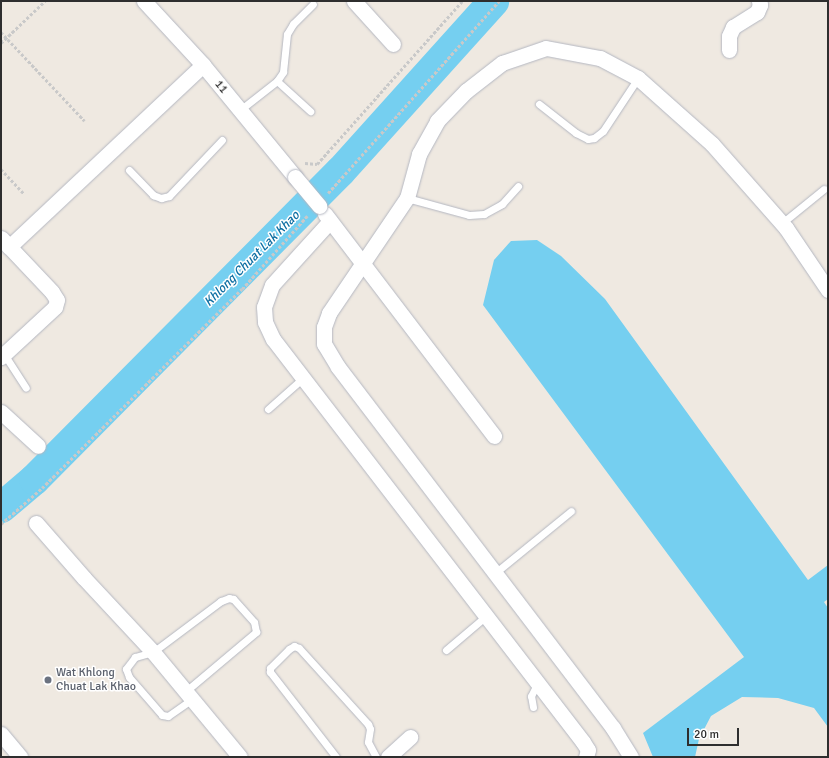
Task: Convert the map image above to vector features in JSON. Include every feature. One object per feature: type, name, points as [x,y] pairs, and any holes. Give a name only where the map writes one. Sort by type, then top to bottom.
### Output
[{"type":"street","name":"11","points":[[144,1],[203,65],[318,205],[364,263],[494,436]]},
{"type":"street","points":[[354,1],[393,44]]},
{"type":"street","points":[[729,50],[729,36],[733,27],[756,12],[760,5],[759,1]]},
{"type":"street","points":[[631,757],[613,728],[338,367],[324,344],[324,327],[328,313],[364,263],[407,198],[419,154],[437,121],[466,91],[502,63],[546,48],[600,58],[638,78],[712,144],[782,223],[828,290]]},
{"type":"street","points":[[3,356],[55,307],[57,300],[52,292],[5,242],[203,65]]},
{"type":"street","points":[[330,221],[272,285],[264,307],[265,322],[273,338],[303,378],[583,742],[588,750],[586,757]]},
{"type":"street","points":[[1,412],[38,446]]},
{"type":"street","points":[[36,523],[84,578],[153,652],[240,757]]},
{"type":"street","points":[[1,734],[20,757]]},
{"type":"street","points":[[388,757],[410,738]]},
{"type":"lane","points":[[240,110],[277,81],[283,72],[287,34],[293,24],[313,4]]},
{"type":"lane","points":[[539,104],[576,133],[588,139],[594,138],[602,131],[638,78]]},
{"type":"lane","points":[[277,81],[310,111]]},
{"type":"lane","points":[[128,170],[153,195],[161,198],[169,196],[222,140]]},
{"type":"lane","points":[[407,198],[469,215],[484,214],[502,204],[518,186]]},
{"type":"lane","points":[[782,223],[824,189]]},
{"type":"lane","points":[[3,356],[26,388]]},
{"type":"lane","points":[[268,409],[303,378]]},
{"type":"lane","points":[[494,573],[571,511]]},
{"type":"lane","points":[[229,598],[233,599],[254,622],[256,632],[189,695],[168,716],[162,714],[129,677],[126,669],[130,661],[135,657],[153,652],[221,601],[229,598]]},
{"type":"lane","points":[[446,650],[486,616]]},
{"type":"lane","points":[[336,757],[270,672],[270,668],[294,646],[299,648],[368,724],[370,729],[368,742],[376,757]]},
{"type":"lane","points":[[533,707],[531,696],[538,682]]},
{"type":"path","points":[[1,43],[45,1]]},
{"type":"path","points":[[281,161],[317,164],[462,1]]},
{"type":"path","points":[[1,524],[42,488],[242,289],[500,1]]},
{"type":"path","points":[[1,32],[85,121]]},
{"type":"path","points":[[1,169],[23,193]]},
{"type":"water","points":[[537,240],[561,256],[605,299],[808,580],[828,565],[828,599],[824,602],[828,608],[828,727],[814,708],[778,698],[742,697],[711,716],[699,739],[695,757],[653,757],[643,733],[744,657],[483,305],[494,260],[511,241]]},
{"type":"waterway","name":"Khlong Chuat Lak Khao","points":[[1,507],[34,479],[340,171],[493,1]]},
{"type":"place","name":"Wat Khlong Chuat Lak Khao","points":[[48,680]]}]
